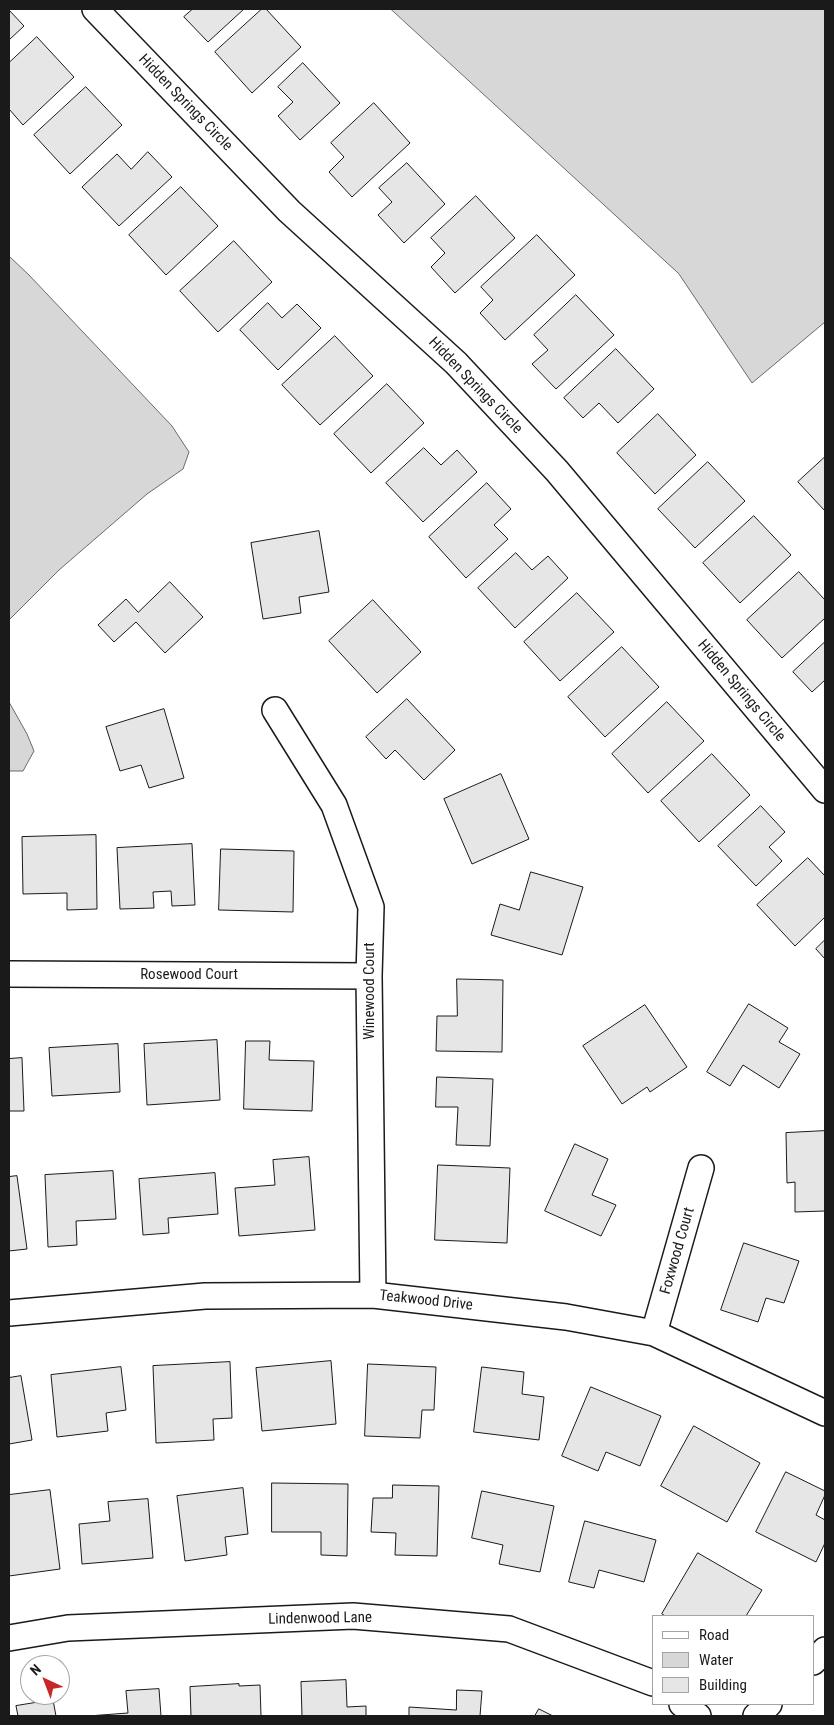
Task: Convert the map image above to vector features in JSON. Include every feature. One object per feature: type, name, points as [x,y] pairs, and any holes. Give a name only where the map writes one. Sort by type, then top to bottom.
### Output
[{"type":"street","name":"Hidden Springs Circle","points":[[95,9],[289,211],[456,363],[556,471],[825,790]]},
{"type":"street","name":"Winewood Court","points":[[275,710],[334,805],[371,907],[369,976],[373,1296]]},
{"type":"street","name":"Rosewood Court","points":[[9,974],[369,976]]},
{"type":"street","name":"Foxwood Court","points":[[654,1333],[701,1168]]},
{"type":"street","name":"Teakwood Drive","points":[[9,1313],[206,1296],[373,1296],[566,1317],[654,1333],[825,1413]]},
{"type":"street","name":"Lindenwood Lane","points":[[9,1638],[68,1628],[353,1616],[509,1629],[652,1683]]},
{"type":"street","points":[[814,1661],[825,1650]]},
{"type":"street","points":[[683,1705],[698,1716]]},
{"type":"street","points":[[756,1716],[768,1705]]},
{"type":"water","points":[[391,9],[825,9],[825,322],[752,383],[679,274]]},
{"type":"water","points":[[9,256],[172,426],[189,452],[183,469],[147,494],[59,570],[9,620]]},
{"type":"water","points":[[9,702],[34,751],[23,771],[9,771]]},
{"type":"building","points":[[193,9],[244,9],[208,42],[184,17]]},
{"type":"building","points":[[262,9],[266,9],[301,47],[252,93],[215,52]]},
{"type":"building","points":[[9,10],[24,26],[9,40]]},
{"type":"building","points":[[37,37],[74,77],[23,125],[9,109],[9,63]]},
{"type":"building","points":[[303,63],[340,103],[300,140],[278,116],[293,102],[278,87]]},
{"type":"building","points":[[86,87],[122,125],[70,174],[34,135]]},
{"type":"building","points":[[374,103],[410,143],[352,197],[329,172],[344,157],[331,143]]},
{"type":"building","points":[[148,152],[172,177],[119,226],[82,187],[117,154],[131,169]]},
{"type":"building","points":[[407,163],[445,204],[404,243],[378,215],[392,202],[379,188]]},
{"type":"building","points":[[181,187],[218,226],[166,275],[129,235]]},
{"type":"building","points":[[476,196],[515,238],[455,293],[431,267],[445,253],[431,238]]},
{"type":"building","points":[[537,235],[575,275],[505,340],[480,313],[493,300],[481,287]]},
{"type":"building","points":[[234,241],[272,282],[218,332],[180,291]]},
{"type":"building","points":[[576,295],[614,335],[556,389],[532,364],[548,350],[534,335]]},
{"type":"building","points":[[268,303],[282,318],[297,304],[321,328],[278,370],[240,330]]},
{"type":"building","points":[[335,336],[373,376],[320,425],[282,385]]},
{"type":"building","points":[[616,349],[654,389],[618,423],[599,403],[583,418],[564,398]]},
{"type":"building","points":[[387,384],[424,423],[371,473],[334,434]]},
{"type":"building","points":[[658,414],[696,455],[655,494],[617,453]]},
{"type":"building","points":[[424,448],[441,465],[457,450],[477,472],[423,522],[386,483]]},
{"type":"building","points":[[825,457],[825,511],[798,482]]},
{"type":"building","points":[[708,462],[745,501],[695,548],[658,509]]},
{"type":"building","points":[[487,483],[511,509],[494,525],[508,539],[466,578],[429,537]]},
{"type":"building","points":[[754,516],[791,555],[740,603],[703,563]]},
{"type":"building","points":[[319,531],[329,592],[299,597],[301,613],[263,619],[251,543]]},
{"type":"building","points":[[516,553],[532,570],[548,556],[568,578],[515,628],[478,588]]},
{"type":"building","points":[[799,572],[825,600],[825,618],[782,658],[747,620]]},
{"type":"building","points":[[170,582],[203,617],[165,653],[136,622],[114,642],[98,625],[126,599],[138,612]]},
{"type":"building","points":[[577,593],[614,632],[560,681],[524,642]]},
{"type":"building","points":[[373,600],[421,652],[377,693],[329,641]]},
{"type":"building","points":[[825,642],[825,680],[812,692],[793,672]]},
{"type":"building","points":[[622,647],[659,687],[605,737],[568,697]]},
{"type":"building","points":[[407,699],[455,750],[424,780],[395,750],[386,759],[366,737]]},
{"type":"building","points":[[667,702],[704,741],[648,793],[612,754]]},
{"type":"building","points":[[164,709],[184,778],[149,788],[141,765],[120,771],[106,727]]},
{"type":"building","points":[[712,754],[750,795],[699,842],[661,801]]},
{"type":"building","points":[[501,774],[529,839],[472,864],[444,799]]},
{"type":"building","points":[[761,806],[785,832],[769,847],[782,861],[756,886],[718,846]]},
{"type":"building","points":[[96,835],[97,909],[67,910],[67,893],[23,894],[22,837]]},
{"type":"building","points":[[192,844],[195,905],[172,906],[171,891],[153,892],[154,908],[120,909],[117,848]]},
{"type":"building","points":[[221,849],[294,851],[293,912],[219,910]]},
{"type":"building","points":[[808,858],[825,876],[825,917],[795,946],[757,905]]},
{"type":"building","points":[[531,872],[583,887],[562,955],[491,935],[500,904],[519,910]]},
{"type":"building","points":[[825,940],[825,959],[816,949]]},
{"type":"building","points":[[457,979],[503,980],[502,1052],[436,1051],[437,1016],[457,1016]]},
{"type":"building","points":[[749,1004],[788,1028],[779,1042],[800,1054],[779,1088],[743,1065],[730,1086],[707,1072]]},
{"type":"building","points":[[645,1005],[687,1067],[650,1092],[647,1087],[622,1104],[583,1046]]},
{"type":"building","points":[[217,1040],[220,1100],[147,1105],[144,1044]]},
{"type":"building","points":[[246,1041],[270,1041],[269,1060],[314,1061],[312,1111],[244,1109]]},
{"type":"building","points":[[118,1044],[120,1092],[52,1096],[49,1048]]},
{"type":"building","points":[[22,1058],[24,1111],[9,1111],[9,1059]]},
{"type":"building","points":[[437,1077],[493,1079],[490,1146],[456,1145],[458,1107],[436,1107]]},
{"type":"building","points":[[825,1131],[825,1211],[795,1212],[795,1182],[787,1183],[786,1133]]},
{"type":"building","points":[[575,1144],[608,1159],[592,1195],[616,1205],[601,1236],[545,1211]]},
{"type":"building","points":[[309,1157],[315,1230],[239,1236],[235,1188],[275,1185],[273,1160]]},
{"type":"building","points":[[438,1165],[510,1168],[507,1243],[435,1240]]},
{"type":"building","points":[[113,1171],[116,1219],[76,1221],[77,1245],[48,1247],[45,1175]]},
{"type":"building","points":[[215,1173],[218,1214],[168,1218],[169,1233],[143,1235],[139,1179]]},
{"type":"building","points":[[17,1176],[27,1249],[9,1251],[9,1177]]},
{"type":"building","points":[[744,1243],[799,1261],[784,1303],[766,1298],[758,1322],[721,1310]]},
{"type":"building","points":[[331,1361],[336,1424],[262,1431],[256,1368]]},
{"type":"building","points":[[230,1362],[232,1418],[213,1419],[214,1440],[156,1443],[153,1366]]},
{"type":"building","points":[[368,1364],[436,1367],[434,1410],[422,1410],[420,1438],[365,1436]]},
{"type":"building","points":[[121,1367],[126,1410],[106,1413],[108,1431],[57,1437],[51,1375]]},
{"type":"building","points":[[482,1367],[524,1372],[522,1394],[544,1397],[539,1440],[474,1432]]},
{"type":"building","points":[[21,1376],[32,1440],[9,1444],[9,1378]]},
{"type":"building","points":[[591,1387],[661,1416],[640,1466],[606,1452],[598,1471],[562,1456]]},
{"type":"building","points":[[694,1426],[760,1463],[727,1522],[661,1486]]},
{"type":"building","points":[[786,1472],[825,1491],[816,1515],[825,1520],[825,1543],[816,1562],[756,1532]]},
{"type":"building","points":[[272,1483],[348,1484],[347,1556],[321,1555],[321,1532],[272,1532]]},
{"type":"building","points":[[393,1485],[439,1486],[437,1556],[395,1555],[396,1533],[371,1532],[373,1498],[392,1498]]},
{"type":"building","points":[[243,1488],[248,1534],[225,1537],[227,1555],[185,1561],[177,1496]]},
{"type":"building","points":[[50,1490],[60,1569],[9,1576],[9,1495]]},
{"type":"building","points":[[482,1491],[554,1506],[540,1572],[499,1564],[503,1545],[472,1538]]},
{"type":"building","points":[[148,1499],[153,1558],[82,1564],[79,1524],[110,1521],[108,1502]]},
{"type":"building","points":[[585,1521],[656,1540],[644,1582],[599,1570],[594,1588],[569,1582]]},
{"type":"building","points":[[698,1553],[762,1590],[747,1615],[662,1614]]},
{"type":"building","points":[[346,1680],[347,1707],[366,1706],[366,1716],[302,1716],[301,1682]]},
{"type":"building","points":[[239,1684],[239,1686],[260,1685],[261,1716],[191,1716],[190,1687]]},
{"type":"building","points":[[159,1689],[161,1716],[88,1716],[128,1713],[126,1691]]},
{"type":"building","points":[[457,1690],[482,1691],[480,1716],[409,1716],[409,1707],[456,1710]]},
{"type":"building","points":[[54,1705],[56,1716],[18,1716],[16,1706]]},
{"type":"building","points":[[539,1709],[553,1716],[535,1716]]}]
